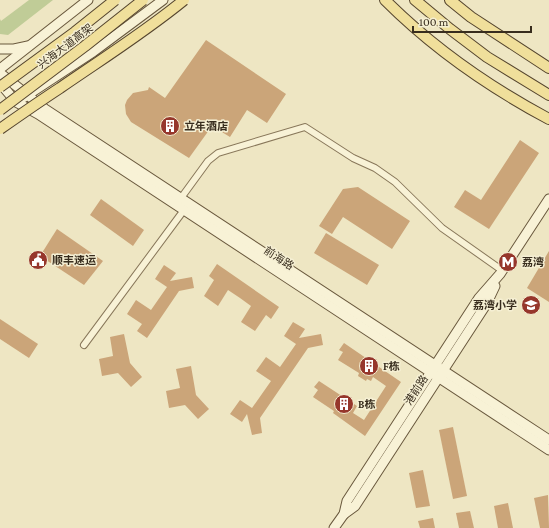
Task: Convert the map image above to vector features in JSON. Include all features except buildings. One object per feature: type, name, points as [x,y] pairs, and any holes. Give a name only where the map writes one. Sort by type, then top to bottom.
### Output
[{"type":"main road","name":"兴海大道高架","points":[[0,87],[75,32],[115,0]]},
{"type":"main road","name":"兴海大道高架","points":[[0,111],[143,0]]},
{"type":"main road","points":[[0,129],[157,22],[184,0]]},
{"type":"main road","points":[[385,0],[415,29],[462,66],[549,119]]},
{"type":"main road","points":[[415,0],[450,29],[488,57],[549,95]]},
{"type":"main road","points":[[450,0],[471,17],[549,68]]},
{"type":"street","points":[[0,69],[88,0]]},
{"type":"street","points":[[0,111],[27,96],[94,52],[163,0]]},
{"type":"street","points":[[0,49],[14,49],[33,44]]},
{"type":"street","name":"前海路","points":[[0,73],[45,109],[181,198],[437,371],[549,450]]},
{"type":"street","name":"前海路","points":[[0,83],[16,102],[38,114],[184,210],[437,371],[549,440]]},
{"type":"street","points":[[181,198],[208,162],[218,153],[305,127],[353,158],[375,168],[395,182],[438,225],[502,272]]},
{"type":"street","name":"港前路","points":[[334,528],[344,514],[347,501],[437,371],[479,298],[502,272],[549,199]]},
{"type":"street","points":[[84,345],[184,210]]},
{"type":"green space","points":[[29,0],[53,0],[8,35],[0,34],[0,19],[1,21]]},
{"type":"place","name":"立年酒店","points":[[170,126]]},
{"type":"place","name":"顺丰速运","points":[[38,260]]},
{"type":"place","name":"荔湾","points":[[508,262]]},
{"type":"place","name":"荔湾小学","points":[[531,305]]},
{"type":"place","name":"F栋","points":[[369,366]]},
{"type":"place","name":"B栋","points":[[344,404]]}]
